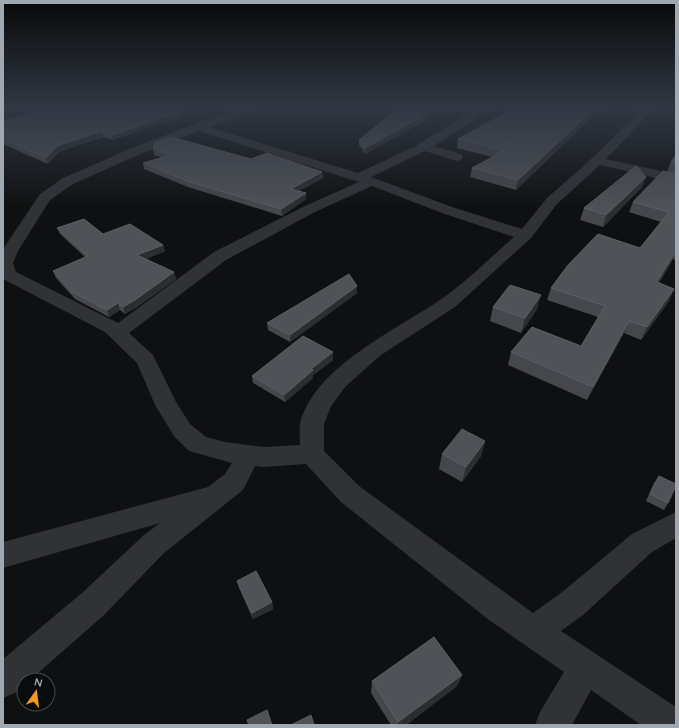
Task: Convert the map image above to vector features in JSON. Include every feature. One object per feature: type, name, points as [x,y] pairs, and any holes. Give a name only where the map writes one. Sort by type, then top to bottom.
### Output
[{"type":"street","points":[[161,141],[68,181],[46,197],[33,213],[10,251],[4,264],[8,275],[58,302],[83,312],[117,333],[146,360],[166,405],[182,430],[198,444],[225,452],[264,456],[312,454]]},
{"type":"street","points":[[243,141],[366,179],[447,210],[525,235]]},
{"type":"street","points":[[117,333],[220,256],[366,179],[373,172],[432,141]]},
{"type":"street","points":[[614,141],[597,161],[552,201],[525,235],[448,303],[374,350],[338,382],[321,403],[312,424],[312,454],[350,494],[500,609],[672,725]]},
{"type":"street","points":[[422,146],[457,157]]},
{"type":"street","points":[[597,161],[652,173],[676,182]]},
{"type":"street","points":[[3,681],[93,604],[154,544],[234,482],[249,454]]},
{"type":"street","points":[[3,555],[219,495]]},
{"type":"street","points":[[533,632],[572,604],[642,543],[676,524]]},
{"type":"street","points":[[553,725],[586,666]]},
{"type":"building","points":[[7,141],[72,141],[57,146],[46,158]]},
{"type":"building","points":[[160,141],[185,141],[251,159],[267,153],[322,172],[291,189],[306,193],[281,209],[187,181],[143,163],[171,155],[153,149],[155,143]]},
{"type":"building","points":[[360,141],[378,141],[365,148]]},
{"type":"building","points":[[466,141],[560,141],[518,180],[472,168],[504,151]]},
{"type":"building","points":[[676,155],[676,164],[671,162]]},
{"type":"building","points":[[636,166],[646,177],[606,215],[584,208]]},
{"type":"building","points":[[663,171],[676,175],[676,251],[657,282],[674,289],[647,327],[629,321],[593,387],[511,352],[532,327],[581,346],[605,306],[551,288],[568,265],[598,234],[640,248],[669,212],[633,202]]},
{"type":"building","points":[[84,219],[103,234],[130,224],[163,245],[137,255],[174,272],[123,307],[118,303],[107,310],[72,292],[53,271],[88,256],[57,228]]},
{"type":"building","points":[[349,274],[357,286],[290,335],[267,323]]},
{"type":"building","points":[[510,285],[541,295],[525,318],[493,307]]},
{"type":"building","points":[[303,336],[333,352],[311,369],[313,370],[284,395],[252,376]]},
{"type":"building","points":[[462,429],[485,441],[466,467],[442,454]]},
{"type":"building","points":[[659,476],[676,484],[668,503],[650,494]]},
{"type":"building","points":[[256,571],[272,602],[252,613],[237,581]]},
{"type":"building","points":[[434,637],[462,675],[398,722],[372,681]]},
{"type":"building","points":[[267,710],[272,725],[249,725],[247,720]]},
{"type":"building","points":[[311,715],[314,725],[291,725]]}]
